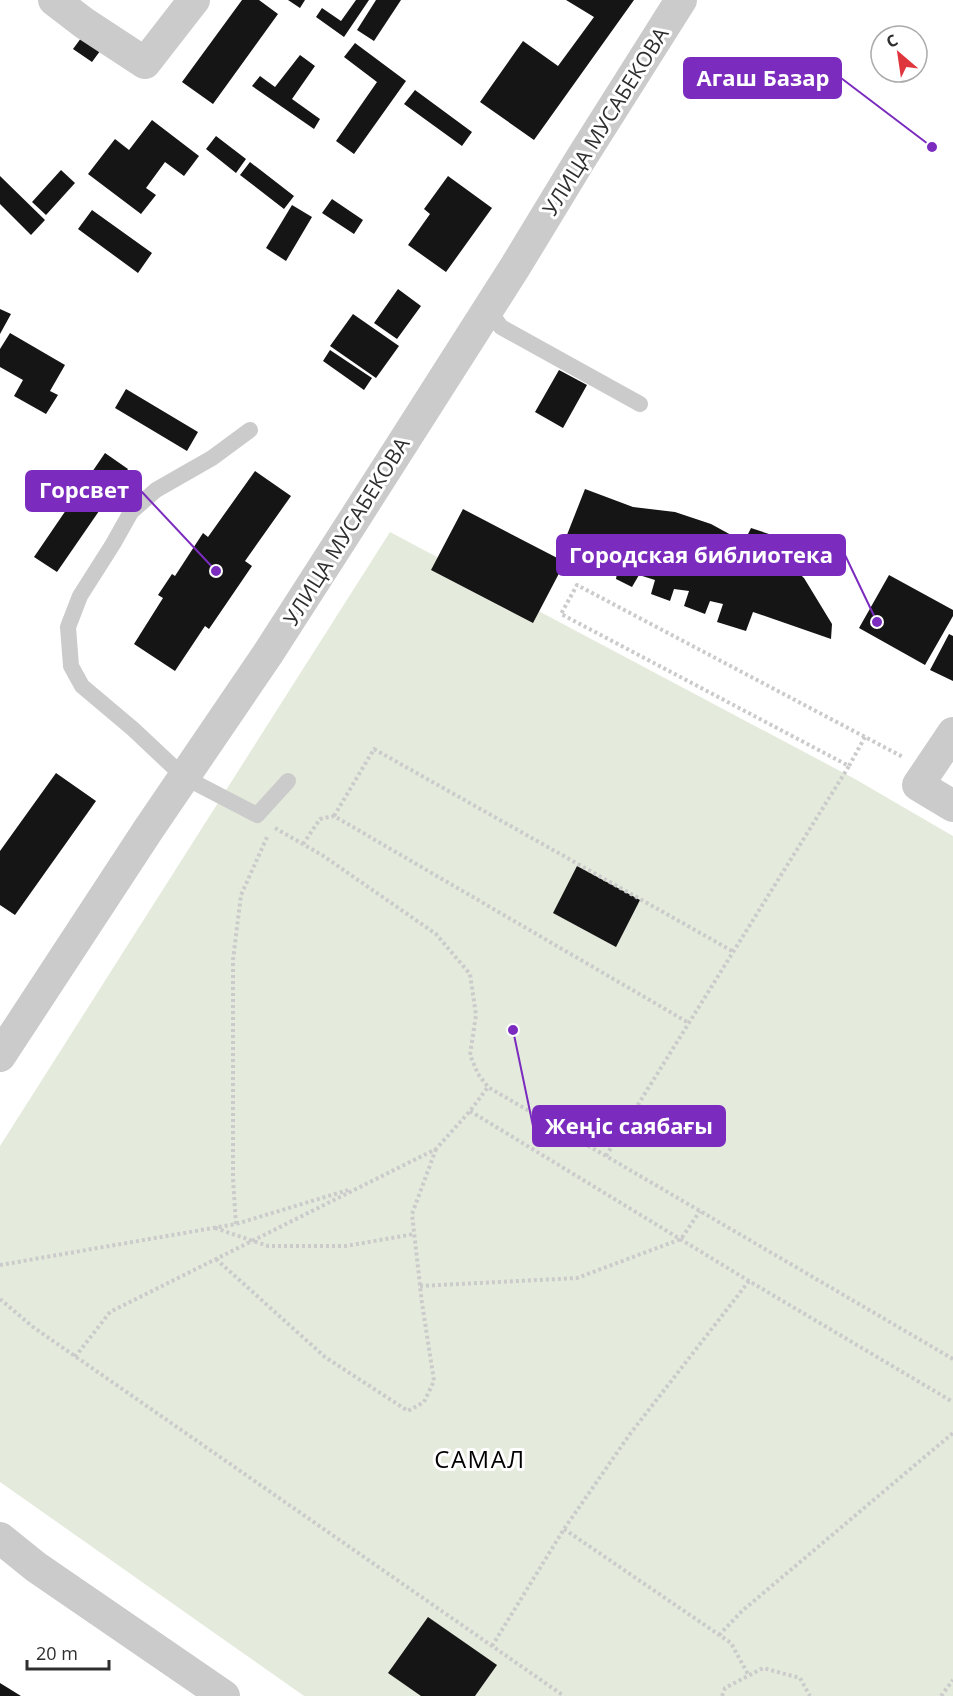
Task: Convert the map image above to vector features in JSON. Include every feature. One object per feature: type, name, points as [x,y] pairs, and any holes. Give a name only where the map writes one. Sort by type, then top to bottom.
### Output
[{"type":"street","points":[[54,0],[84,23],[145,63],[194,0]]},
{"type":"street","name":"УЛИЦА МУСАБЕКОВА","points":[[0,1056],[273,645],[488,309],[681,0]]},
{"type":"street","points":[[953,733],[918,785],[953,807]]},
{"type":"street","points":[[0,1538],[36,1567],[224,1696]]},
{"type":"lane","points":[[488,309],[501,327],[640,404]]},
{"type":"lane","points":[[250,430],[212,458],[156,490],[131,512],[80,596],[68,627],[71,666],[82,686],[133,729],[184,777],[257,815],[288,781]]},
{"type":"path","points":[[849,766],[561,614],[577,585],[928,770]]},
{"type":"path","points":[[606,1156],[865,737]]},
{"type":"path","points":[[334,816],[374,749],[734,951]]},
{"type":"path","points":[[303,844],[320,819],[334,816],[689,1023]]},
{"type":"path","points":[[236,1224],[233,1179],[233,960],[241,895],[272,826],[322,855],[436,934],[470,974],[476,1015],[470,1055],[478,1074],[488,1087],[953,1359]]},
{"type":"path","points":[[216,1259],[325,1357],[408,1411],[424,1402],[434,1382],[412,1214],[436,1149],[488,1087]]},
{"type":"path","points":[[470,1111],[953,1402]]},
{"type":"path","points":[[75,1357],[110,1312],[436,1149]]},
{"type":"path","points":[[0,1265],[236,1224],[360,1187]]},
{"type":"path","points":[[420,1286],[577,1278],[681,1239],[700,1211]]},
{"type":"path","points":[[214,1227],[268,1246],[346,1246],[414,1234]]},
{"type":"path","points":[[492,1646],[564,1529],[630,1434],[749,1281]]},
{"type":"path","points":[[0,1299],[33,1327],[75,1357],[564,1696]]},
{"type":"path","points":[[719,1635],[742,1611],[953,1433]]},
{"type":"path","points":[[564,1529],[731,1643],[749,1676]]},
{"type":"path","points":[[722,1696],[725,1688],[764,1668],[800,1678],[810,1696]]},
{"type":"path","points":[[940,1696],[953,1680]]},
{"type":"green space","points":[[390,532],[855,779],[953,836],[953,1696],[304,1696],[0,1482],[0,1146]]},
{"type":"building","points":[[242,0],[259,0],[278,14],[213,104],[182,82]]},
{"type":"building","points":[[288,0],[305,0],[300,8]]},
{"type":"building","points":[[356,0],[369,0],[344,37],[316,17],[322,8],[341,21]]},
{"type":"building","points":[[376,0],[401,0],[374,41],[357,30]]},
{"type":"building","points":[[566,0],[634,0],[534,140],[480,102],[523,41],[558,66],[594,17]]},
{"type":"building","points":[[84,34],[103,47],[92,62],[73,49]]},
{"type":"building","points":[[355,43],[406,81],[354,154],[336,141],[377,82],[344,57]]},
{"type":"building","points":[[300,55],[315,66],[292,99],[320,119],[314,129],[252,86],[260,76],[275,87]]},
{"type":"building","points":[[415,90],[472,132],[462,146],[404,104]]},
{"type":"building","points":[[152,120],[199,156],[184,176],[165,162],[146,188],[156,195],[141,214],[88,174],[115,139],[129,150]]},
{"type":"building","points":[[216,136],[246,159],[236,173],[206,149]]},
{"type":"building","points":[[250,162],[294,196],[284,209],[240,175]]},
{"type":"building","points":[[61,170],[75,183],[46,215],[32,202]]},
{"type":"building","points":[[0,176],[45,220],[31,235],[0,204]]},
{"type":"building","points":[[448,176],[492,208],[446,272],[408,245],[430,214],[424,209]]},
{"type":"building","points":[[332,199],[363,220],[354,234],[322,213]]},
{"type":"building","points":[[292,205],[312,217],[286,261],[266,248]]},
{"type":"building","points":[[92,210],[152,253],[138,273],[78,229]]},
{"type":"building","points":[[398,289],[421,306],[397,339],[374,323]]},
{"type":"building","points":[[0,309],[11,314],[0,334]]},
{"type":"building","points":[[353,314],[399,346],[376,378],[330,346]]},
{"type":"building","points":[[10,333],[65,365],[50,391],[58,395],[46,414],[14,396],[23,380],[0,367],[0,349]]},
{"type":"building","points":[[330,350],[372,378],[364,390],[323,361]]},
{"type":"building","points":[[559,370],[587,385],[563,428],[535,412]]},
{"type":"building","points":[[126,389],[198,432],[187,451],[115,408]]},
{"type":"building","points":[[105,453],[128,469],[57,572],[34,557]]},
{"type":"building","points":[[255,471],[291,496],[245,561],[252,566],[209,629],[205,626],[175,671],[134,644],[163,598],[158,595],[172,574],[175,576],[203,533],[208,537]]},
{"type":"building","points":[[585,489],[633,507],[675,512],[711,524],[744,542],[751,528],[775,536],[772,548],[804,578],[832,624],[831,639],[753,612],[746,631],[717,622],[723,604],[710,601],[705,614],[684,606],[689,591],[674,589],[670,601],[651,594],[655,580],[639,575],[632,587],[616,579],[618,567],[563,545]]},
{"type":"building","points":[[463,509],[565,562],[533,623],[431,570]]},
{"type":"building","points":[[889,575],[953,610],[953,616],[925,665],[859,628]]},
{"type":"building","points":[[949,634],[953,636],[953,681],[930,670]]},
{"type":"building","points":[[56,773],[96,801],[15,915],[0,905],[0,851]]},
{"type":"building","points":[[577,866],[640,900],[616,947],[553,913]]},
{"type":"building","points":[[428,1617],[497,1665],[475,1696],[421,1696],[388,1673]]},
{"type":"building","points":[[0,1683],[21,1696],[0,1696]]},
{"type":"place","name":"Агаш Базар","points":[[932,147]]},
{"type":"place","name":"Горсвет","points":[[216,571]]},
{"type":"place","name":"Городская библиотека","points":[[877,622]]},
{"type":"place","name":"Жеңіс саябағы","points":[[513,1030]]},
{"type":"district","name":"САМАЛ","points":[[480,1458]]}]
